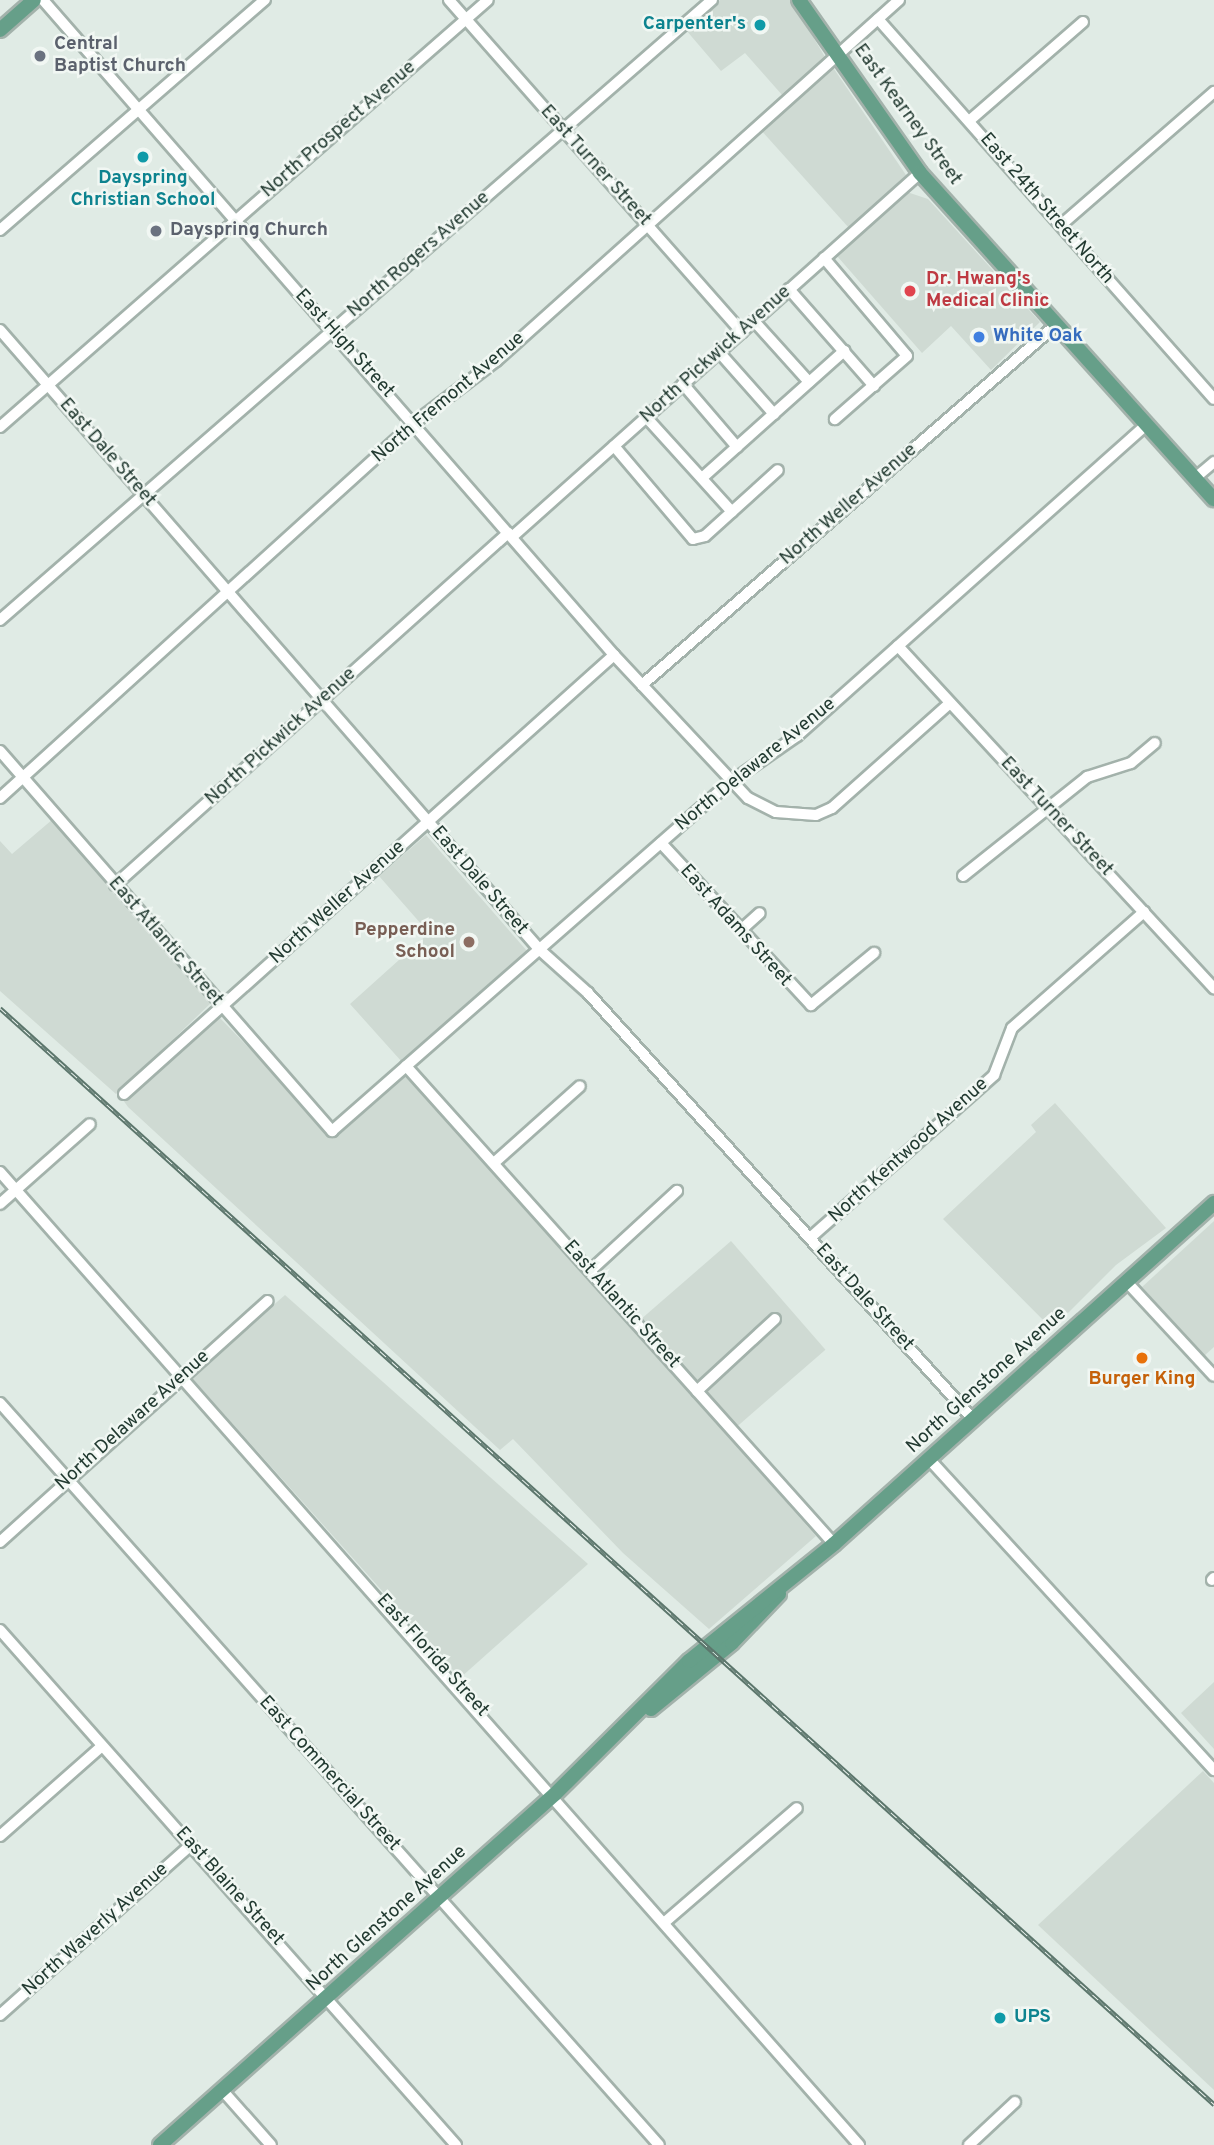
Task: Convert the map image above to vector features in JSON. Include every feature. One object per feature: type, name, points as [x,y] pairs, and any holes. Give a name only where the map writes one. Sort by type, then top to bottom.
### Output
[{"type":"main road","points":[[0,30],[34,0]]},
{"type":"main road","name":"East Kearney Street","points":[[799,0],[920,173],[1214,499]]},
{"type":"main road","name":"North Glenstone Avenue","points":[[160,2145],[440,1899],[636,1719],[732,1643],[785,1586],[1214,1203]]},
{"type":"street","name":"East High Street","points":[[43,0],[614,655],[729,783],[776,812],[816,815],[852,792],[950,703]]},
{"type":"street","points":[[0,230],[265,0]]},
{"type":"street","name":"East Turner Street","points":[[449,0],[742,332]]},
{"type":"street","name":"North Prospect Avenue","points":[[0,427],[488,0]]},
{"type":"street","name":"North Rogers Avenue","points":[[0,620],[712,0]]},
{"type":"street","name":"North Fremont Avenue","points":[[0,798],[414,423],[496,360],[899,0]]},
{"type":"street","name":"East 24th Street North","points":[[878,19],[1214,399]]},
{"type":"street","points":[[969,121],[1083,22]]},
{"type":"street","points":[[1061,225],[1214,92]]},
{"type":"street","name":"North Pickwick Avenue","points":[[115,885],[920,173]]},
{"type":"street","points":[[824,258],[906,352],[874,386],[835,419]]},
{"type":"street","points":[[789,289],[874,386]]},
{"type":"street","points":[[754,321],[809,382]]},
{"type":"street","name":"North Weller Avenue","points":[[642,685],[1056,325]]},
{"type":"street","name":"East Dale Street","points":[[0,330],[539,949],[588,993],[973,1419]]},
{"type":"street","points":[[702,478],[844,351]]},
{"type":"street","points":[[719,352],[774,414]]},
{"type":"street","points":[[683,384],[737,447]]},
{"type":"street","points":[[646,416],[732,512]]},
{"type":"street","name":"North Delaware Avenue","points":[[332,1131],[729,783],[797,736],[1146,425]]},
{"type":"street","points":[[614,446],[693,539],[732,512],[778,470]]},
{"type":"street","points":[[1195,478],[1214,462]]},
{"type":"street","name":"East Turner Street","points":[[898,646],[1214,988]]},
{"type":"street","name":"North Weller Avenue","points":[[124,1094],[614,655]]},
{"type":"street","points":[[963,876],[1092,774],[1138,760],[1155,743]]},
{"type":"street","name":"East Atlantic Street","points":[[0,751],[332,1131]]},
{"type":"street","name":"East Adams Street","points":[[661,843],[811,1010],[874,953]]},
{"type":"street","name":"North Kentwood Avenue","points":[[810,1238],[994,1075],[1013,1028],[1144,912]]},
{"type":"street","points":[[741,930],[761,913]]},
{"type":"street","name":"East Atlantic Street","points":[[406,1066],[834,1544]]},
{"type":"street","points":[[494,1163],[580,1086]]},
{"type":"street","points":[[0,1204],[90,1124]]},
{"type":"street","name":"East Florida Street","points":[[0,1172],[555,1794],[859,2145]]},
{"type":"street","points":[[590,1270],[677,1191]]},
{"type":"street","points":[[1126,1281],[1214,1376]]},
{"type":"street","name":"North Delaware Avenue","points":[[0,1542],[268,1301]]},
{"type":"street","points":[[697,1391],[775,1319]]},
{"type":"street","name":"East Commercial Street","points":[[0,1403],[659,2145]]},
{"type":"street","points":[[929,1459],[1214,1770]]},
{"type":"street","name":"East Blaine Street","points":[[0,1630],[328,1997],[456,2145]]},
{"type":"street","points":[[0,1836],[102,1746]]},
{"type":"street","points":[[664,1922],[797,1808]]},
{"type":"street","name":"North Waverly Avenue","points":[[0,2015],[191,1845]]},
{"type":"street","points":[[223,2091],[271,2145]]},
{"type":"street","points":[[969,2145],[1015,2102]]},
{"type":"shaded area","points":[[720,0],[791,0],[825,57],[783,96],[745,53],[721,71],[686,30]]},
{"type":"shaded area","points":[[832,66],[906,175],[849,228],[760,129]]},
{"type":"shaded area","points":[[907,192],[928,199],[1040,322],[991,370],[951,326],[922,353],[837,256]]},
{"type":"shaded area","points":[[53,819],[212,1002],[116,1094],[0,991],[0,841],[12,854]]},
{"type":"shaded area","name":"Pepperdine School","points":[[426,835],[527,951],[402,1062],[350,1004],[429,933],[379,876]]},
{"type":"shaded area","points":[[219,1017],[334,1136],[402,1077],[411,1077],[816,1536],[709,1629],[623,1553],[513,1439],[500,1450],[123,1100]]},
{"type":"shaded area","points":[[1055,1103],[1166,1228],[1116,1265],[1052,1329],[943,1219],[1036,1132],[1031,1125]]},
{"type":"shaded area","points":[[1214,1221],[1214,1347],[1204,1356],[1142,1287]]},
{"type":"shaded area","points":[[731,1241],[825,1350],[736,1428],[641,1319]]},
{"type":"shaded area","points":[[285,1295],[588,1564],[460,1678],[191,1377]]},
{"type":"shaded area","points":[[1214,1682],[1214,1749],[1181,1713]]},
{"type":"shaded area","points":[[1203,1771],[1214,1783],[1214,2090],[1038,1925]]},
{"type":"railway","points":[[0,1008],[1214,2104]]},
{"type":"place","name":"Carpenter's","points":[[760,25]]},
{"type":"place","name":"Central Baptist Church","points":[[40,56]]},
{"type":"place","name":"Dayspring Christian School","points":[[143,157]]},
{"type":"place","name":"Dayspring Church","points":[[156,231]]},
{"type":"place","name":"Dr. Hwang's Medical Clinic","points":[[910,291]]},
{"type":"place","name":"White Oak","points":[[979,337]]},
{"type":"place","name":"Pepperdine School","points":[[469,942]]},
{"type":"place","name":"Burger King","points":[[1142,1358]]},
{"type":"place","name":"UPS","points":[[1000,2018]]}]
